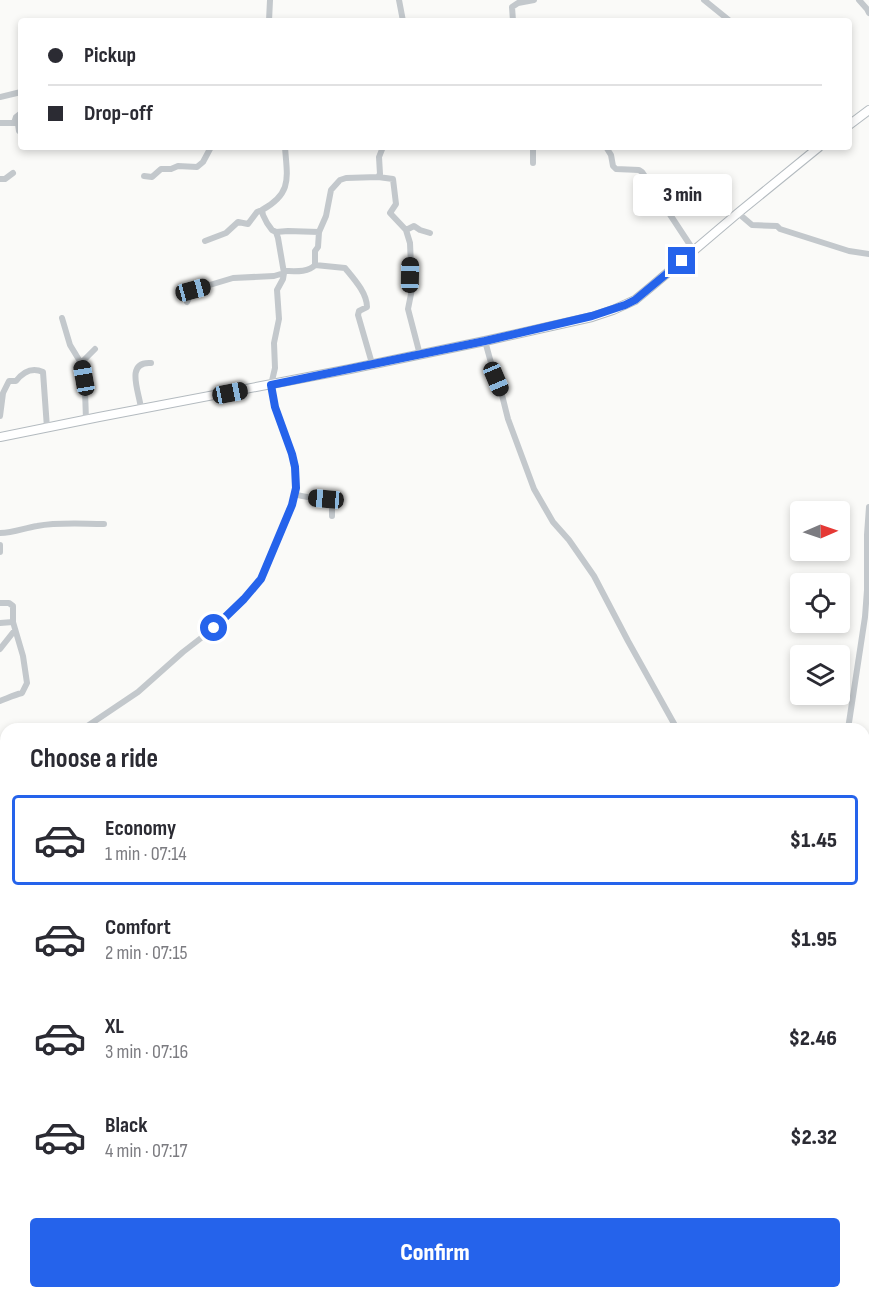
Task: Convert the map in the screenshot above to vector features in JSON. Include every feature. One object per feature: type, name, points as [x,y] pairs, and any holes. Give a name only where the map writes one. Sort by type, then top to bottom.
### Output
[{"type":"main road","points":[[852,123],[869,110]]},
{"type":"main road","points":[[0,437],[420,355],[592,316],[625,305],[652,286],[815,150]]},
{"type":"street","points":[[269,18],[270,0]]},
{"type":"street","points":[[399,0],[402,18]]},
{"type":"street","points":[[513,18],[512,7],[518,3],[534,0]]},
{"type":"street","points":[[704,0],[726,18]]},
{"type":"street","points":[[859,0],[869,13]]},
{"type":"street","points":[[0,89],[0,97],[18,93]]},
{"type":"street","points":[[0,123],[18,124]]},
{"type":"street","points":[[144,176],[152,177],[161,169],[178,166],[197,167],[203,162],[209,150]]},
{"type":"street","points":[[205,241],[226,233],[238,222],[248,224],[257,212],[276,202],[286,186],[285,150]]},
{"type":"street","points":[[378,177],[380,170],[378,164],[382,150]]},
{"type":"street","points":[[533,150],[533,163]]},
{"type":"street","points":[[608,150],[616,169],[642,172],[694,251]]},
{"type":"street","points":[[0,179],[5,179],[14,173]]},
{"type":"street","points":[[315,265],[319,232],[326,216],[331,190],[340,180],[352,177],[393,179],[396,204],[390,213],[406,230],[410,243],[412,289],[408,309],[420,355]]},
{"type":"street","points":[[92,723],[138,692],[244,599],[261,579],[292,505],[296,488],[295,467],[275,407],[271,385],[275,368],[274,343],[279,319],[277,290],[284,272],[276,232],[267,223],[262,210]]},
{"type":"street","points":[[738,213],[752,225],[777,226],[780,229],[849,251],[869,254]]},
{"type":"street","points":[[406,230],[414,226],[430,233]]},
{"type":"street","points":[[276,232],[319,232]]},
{"type":"street","points":[[187,302],[193,290],[233,278],[274,276],[284,272],[312,268],[315,265],[345,268],[361,288],[368,304],[367,307],[359,310],[359,319],[370,360],[374,364]]},
{"type":"street","points":[[62,318],[70,345],[81,363],[86,420]]},
{"type":"street","points":[[485,341],[510,425],[534,489],[553,522],[569,540],[594,576],[674,723]]},
{"type":"street","points":[[81,363],[95,349]]},
{"type":"street","points":[[141,409],[135,373],[138,366],[151,363]]},
{"type":"street","points":[[0,416],[3,393],[9,381],[16,381],[31,370],[39,370],[43,372],[47,428]]},
{"type":"street","points":[[295,494],[302,497],[326,499],[332,506],[332,516]]},
{"type":"street","points":[[849,723],[865,617],[869,507]]},
{"type":"street","points":[[0,533],[21,531],[35,526],[104,524]]},
{"type":"street","points":[[0,545],[0,552]]},
{"type":"street","points":[[0,603],[12,604],[13,622],[23,656],[27,683],[22,693],[0,701]]},
{"type":"street","points":[[0,623],[13,622]]},
{"type":"street","points":[[0,649],[15,630]]},
{"type":"route","points":[[214,628],[261,579],[292,505],[296,488],[292,454],[275,407],[271,385],[485,341],[613,310],[635,300],[682,261]]}]
